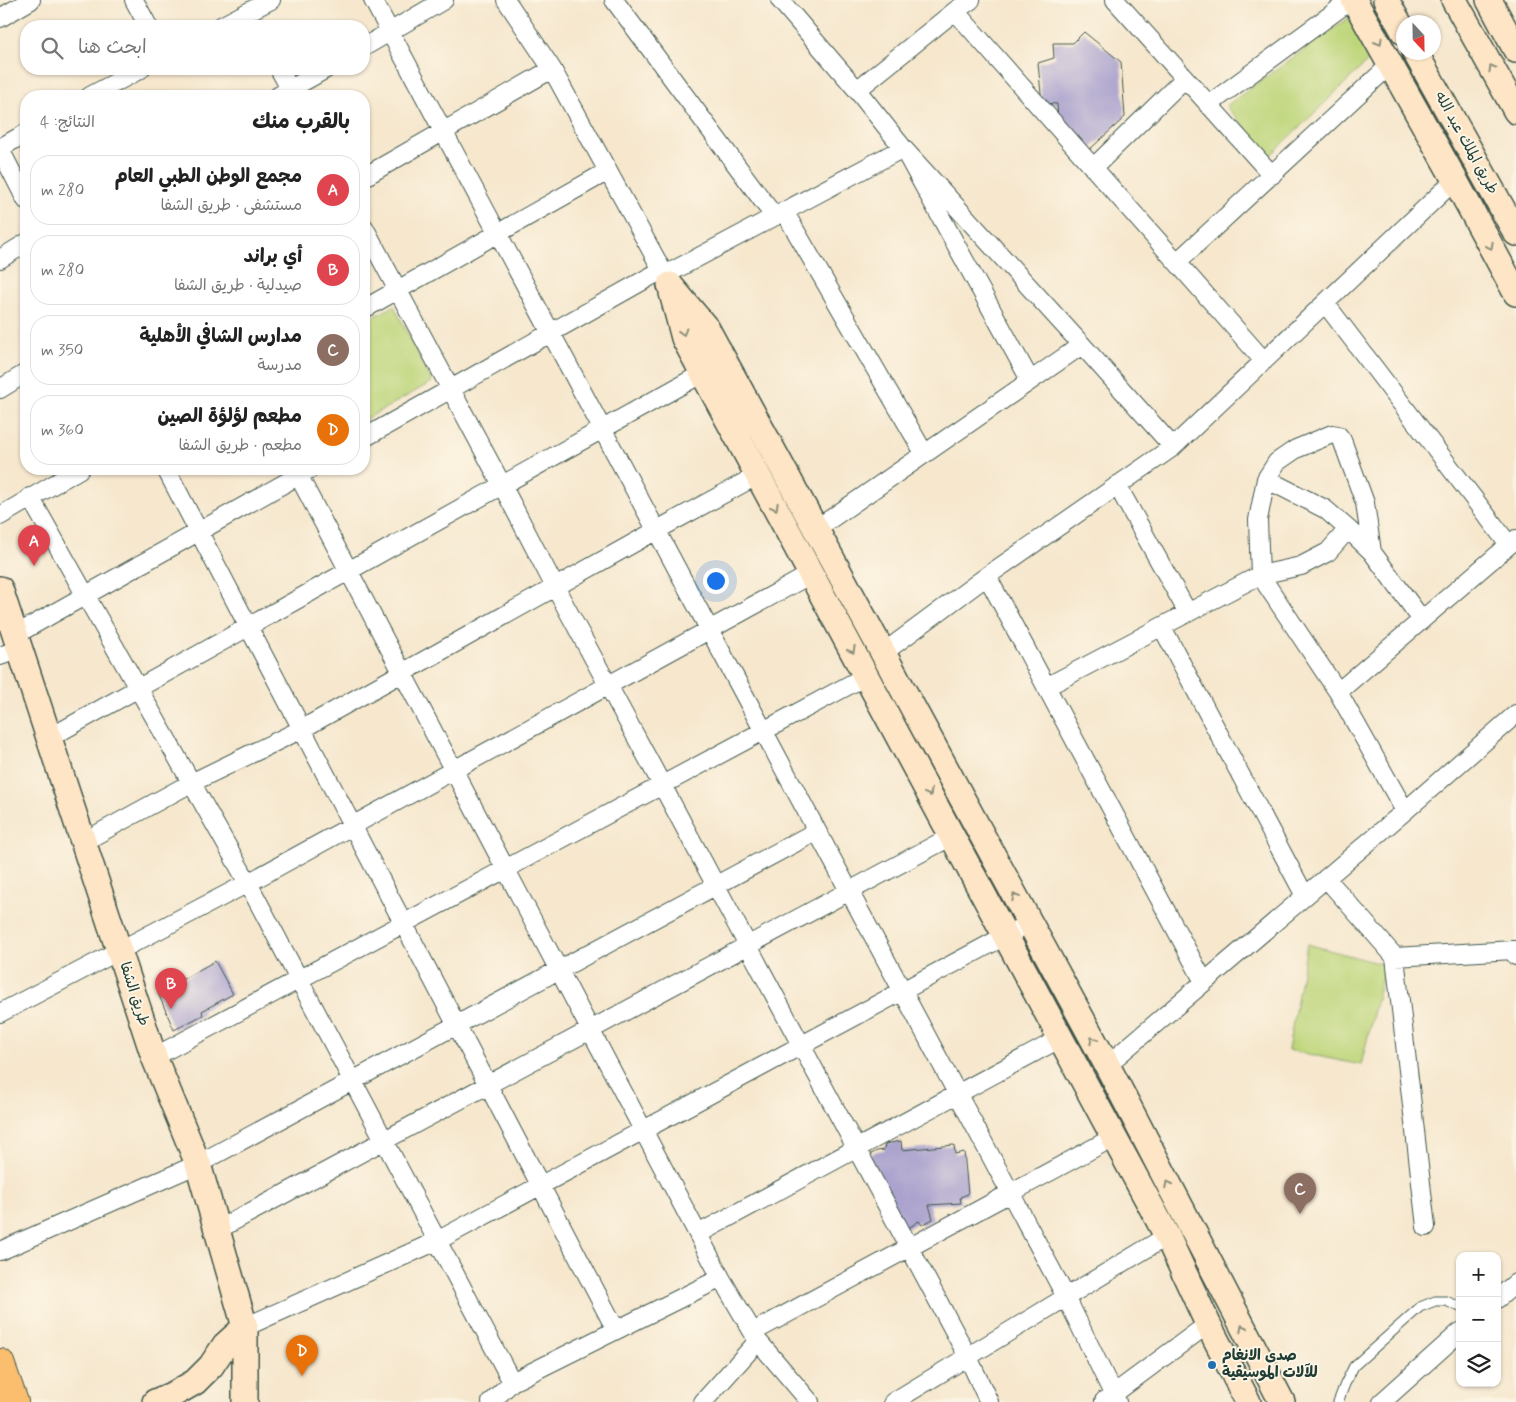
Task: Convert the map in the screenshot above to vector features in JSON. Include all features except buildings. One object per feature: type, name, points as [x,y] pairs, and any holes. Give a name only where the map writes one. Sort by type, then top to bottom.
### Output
[{"type":"main road","points":[[0,1363],[14,1402]]},
{"type":"street","points":[[0,18],[31,0]]},
{"type":"street","points":[[134,0],[145,20]]},
{"type":"street","points":[[252,19],[271,0]]},
{"type":"street","points":[[373,0],[1066,1297],[1111,1400],[1208,1324]]},
{"type":"street","points":[[370,44],[444,0]]},
{"type":"street","points":[[506,0],[552,69],[666,277],[707,329],[1107,1065],[1282,1402]]},
{"type":"street","points":[[614,0],[779,213],[924,453]]},
{"type":"street","points":[[780,0],[857,90],[903,148],[1173,448]]},
{"type":"street","points":[[857,90],[971,0]]},
{"type":"street","points":[[1115,0],[1272,175]]},
{"type":"street","points":[[1208,104],[1353,0],[1392,64],[1516,293]]},
{"type":"street","points":[[1386,0],[1396,18]]},
{"type":"street","points":[[1489,0],[1516,50]]},
{"type":"street","points":[[1454,1],[1516,111]]},
{"type":"street","points":[[955,11],[1264,361]]},
{"type":"street","name":"طريق الملك عبد الله","points":[[1419,60],[1516,234]]},
{"type":"street","points":[[1177,262],[1392,64]]},
{"type":"street","points":[[370,174],[552,69]]},
{"type":"street","points":[[106,90],[132,75]]},
{"type":"street","points":[[281,75],[286,90]]},
{"type":"street","points":[[293,90],[317,75]]},
{"type":"street","points":[[1093,168],[1185,78]]},
{"type":"street","points":[[20,137],[0,149],[20,188]]},
{"type":"street","points":[[370,435],[551,332],[666,277],[779,213],[903,148]]},
{"type":"street","points":[[903,148],[1030,380]]},
{"type":"street","points":[[370,306],[608,171]]},
{"type":"street","points":[[883,653],[986,576],[1173,448],[1455,180]]},
{"type":"street","points":[[1468,204],[1516,234]]},
{"type":"street","points":[[370,238],[968,1357],[990,1402]]},
{"type":"street","points":[[0,259],[20,247]]},
{"type":"street","points":[[666,277],[684,338],[1167,1236],[1208,1324],[1248,1402]]},
{"type":"street","points":[[1325,303],[1512,542],[1338,692]]},
{"type":"street","points":[[816,529],[1082,345]]},
{"type":"street","points":[[49,738],[703,373]]},
{"type":"street","points":[[0,389],[20,377]]},
{"type":"street","points":[[1372,552],[1365,503],[1342,440],[1338,435],[1332,434],[1296,449],[1277,462],[1266,479],[1258,520],[1260,576],[1338,692],[1405,811]]},
{"type":"street","points":[[0,516],[69,475]]},
{"type":"street","points":[[169,475],[616,1330]]},
{"type":"street","points":[[12,647],[85,595],[294,475]]},
{"type":"street","points":[[303,475],[349,572],[721,1278],[755,1336],[810,1402]]},
{"type":"street","points":[[83,842],[192,783],[302,728],[758,475]]},
{"type":"street","points":[[1266,479],[1325,509],[1348,529],[1372,552],[1422,620]]},
{"type":"street","points":[[1117,485],[1188,613]]},
{"type":"street","points":[[30,497],[248,883],[512,1382]]},
{"type":"street","points":[[1046,687],[1260,576],[1308,563],[1328,552],[1348,529]]},
{"type":"street","points":[[0,1013],[248,883],[811,574]]},
{"type":"street","points":[[986,576],[1204,982]]},
{"type":"street","name":"طريق الشفا","points":[[0,589],[12,647],[49,738],[154,1057],[198,1164],[245,1327],[245,1402]]},
{"type":"street","points":[[1162,627],[1306,896]]},
{"type":"street","points":[[154,1057],[866,676]]},
{"type":"street","points":[[1107,1065],[1516,714]]},
{"type":"street","points":[[0,1251],[198,1164],[817,830]]},
{"type":"street","points":[[217,1230],[952,836]]},
{"type":"street","points":[[1326,878],[1396,957],[1426,1227]]},
{"type":"street","points":[[155,1402],[195,1382],[210,1366],[225,1345],[245,1327],[437,1241],[1029,923]]},
{"type":"street","points":[[1396,957],[1513,950],[1516,956]]},
{"type":"street","points":[[698,1234],[1061,1038]]},
{"type":"street","points":[[703,1402],[755,1336],[909,1247],[1114,1137]]},
{"type":"street","points":[[894,1402],[1167,1236]]},
{"type":"street","points":[[491,1402],[512,1382],[721,1278]]},
{"type":"street","points":[[1499,1297],[1516,1283]]},
{"type":"street","points":[[1382,1402],[1456,1336]]},
{"type":"lane","points":[[1338,1402],[1354,1366],[1420,1307],[1435,1300],[1446,1301],[1456,1305]]},
{"type":"green space","points":[[1348,18],[1374,55],[1270,156],[1226,106]]},
{"type":"green space","points":[[394,306],[432,382],[370,417],[370,319]]},
{"type":"green space","points":[[1307,944],[1385,965],[1361,1065],[1288,1050]]},
{"type":"place","name":"مجمع الوطن الطبي العام","points":[[34,566]]},
{"type":"place","name":"أي براند","points":[[171,1009]]},
{"type":"place","name":"مدارس الشافي الأهلية","points":[[1300,1214]]},
{"type":"place","name":"صدى الانغام للآلات الموسيقية","points":[[1212,1365]]},
{"type":"place","name":"مطعم لؤلؤة الصين","points":[[302,1376]]}]
